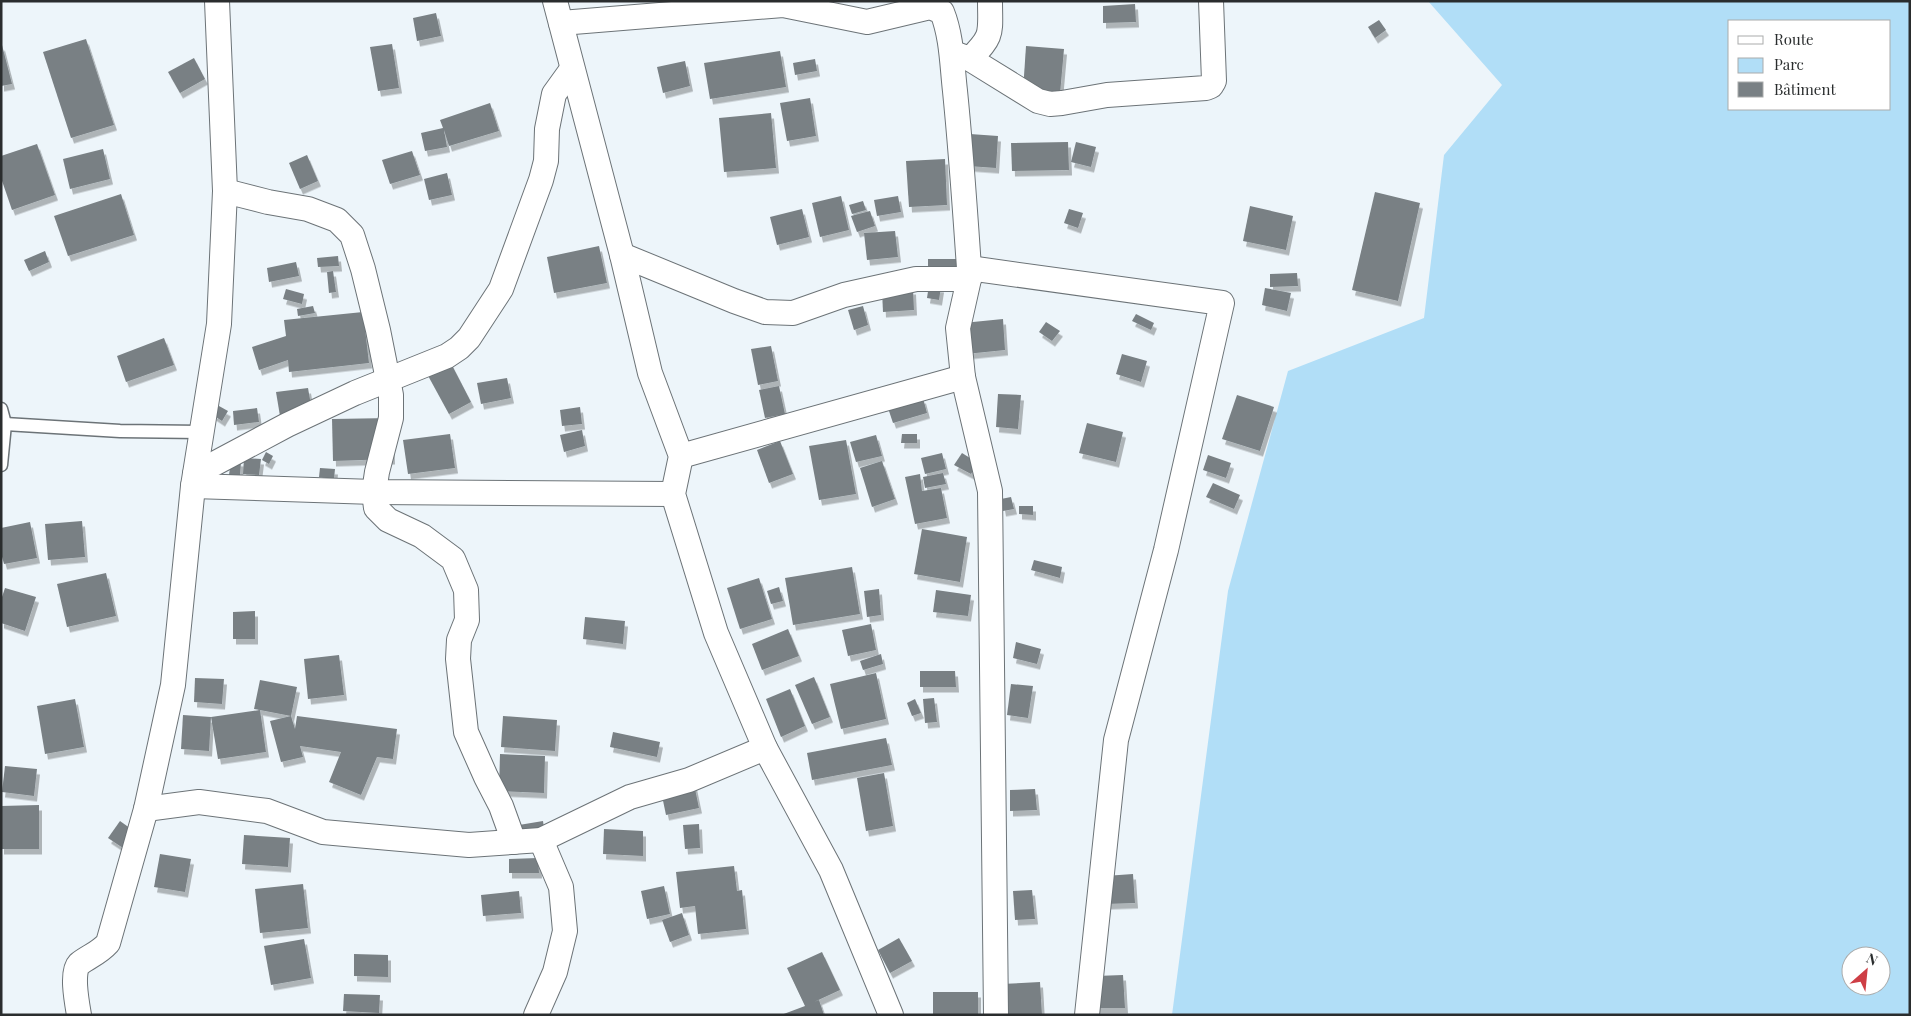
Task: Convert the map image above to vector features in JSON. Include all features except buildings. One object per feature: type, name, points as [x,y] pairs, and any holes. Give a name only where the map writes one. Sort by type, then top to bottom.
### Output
[{"type":"street","points":[[79,1015],[74,973],[78,965],[100,952],[108,943],[146,809],[173,685],[194,480],[219,324],[225,191],[217,1]]},
{"type":"street","points":[[961,56],[984,45],[990,33],[990,1]]},
{"type":"street","points":[[961,56],[1038,101],[1050,104],[1107,95],[1206,88],[1211,86],[1214,81],[1211,1]]},
{"type":"street","points":[[891,1015],[831,870],[765,748],[716,633],[673,494],[681,456],[650,373],[622,255],[558,12],[782,3],[867,22],[930,7],[942,12],[961,56],[960,138],[969,273],[958,328],[963,377],[990,491],[996,1015]]},
{"type":"street","points":[[194,480],[287,425],[447,356],[469,338],[501,289],[541,180],[546,161],[547,129],[554,94],[572,68]]},
{"type":"street","points":[[225,191],[268,202],[308,209],[337,220],[352,235],[363,269],[378,330],[391,395],[391,418],[377,472],[374,492],[376,508],[388,520],[422,536],[453,559],[466,590],[467,620],[459,640],[458,659],[466,732],[501,806],[514,842]]},
{"type":"street","points":[[622,255],[734,302],[765,312],[793,313],[844,295],[916,279],[969,273],[1222,303],[1166,550],[1116,740],[1087,1015]]},
{"type":"street","points":[[681,456],[963,377]]},
{"type":"street","points":[[194,480],[374,492],[673,494]]},
{"type":"street","points":[[146,809],[199,802],[267,811],[322,832],[469,845],[541,840],[630,797],[689,780],[765,748]]},
{"type":"street","points":[[536,1015],[554,972],[565,931],[561,887],[541,840]]},
{"type":"lane","points":[[1,408],[5,424],[1,465]]},
{"type":"lane","points":[[5,424],[120,431],[201,432]]},
{"type":"green space","points":[[1428,1],[1910,1],[1910,1015],[1172,1015],[1228,591],[1288,371],[1424,318],[1444,155],[1502,85]]}]
